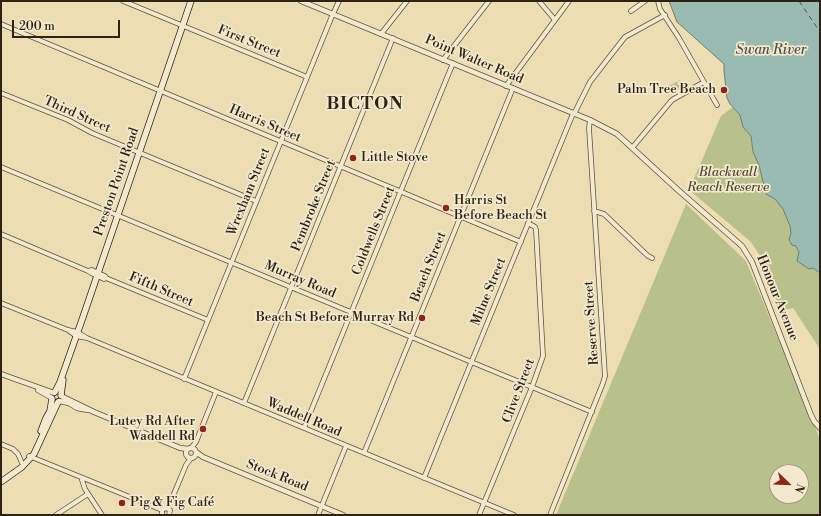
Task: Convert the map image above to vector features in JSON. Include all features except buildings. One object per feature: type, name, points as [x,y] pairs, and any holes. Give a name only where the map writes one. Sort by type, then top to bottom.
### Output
[{"type":"main road","name":"Preston Point Road","points":[[1,480],[22,467],[38,447],[160,90],[181,25],[187,1]]},
{"type":"main road","name":"Preston Point Road","points":[[181,25],[191,1]]},
{"type":"main road","name":"Preston Point Road","points":[[1,480],[30,456]]},
{"type":"street","name":"First Street","points":[[123,1],[307,77]]},
{"type":"street","name":"Point Walter Road","points":[[301,1],[590,120],[612,130],[632,148]]},
{"type":"street","name":"Wrexham Street","points":[[184,379],[339,1]]},
{"type":"street","points":[[381,34],[407,1]]},
{"type":"street","points":[[444,60],[490,1]]},
{"type":"street","points":[[540,1],[555,20]]},
{"type":"street","points":[[506,86],[569,1]]},
{"type":"street","points":[[630,11],[645,1]]},
{"type":"street","points":[[658,1],[660,9],[665,15],[717,105]]},
{"type":"street","name":"Milne Street","points":[[424,478],[528,223],[574,114],[590,82],[606,60],[626,37],[665,15]]},
{"type":"street","name":"Harris Street","points":[[1,24],[521,242]]},
{"type":"street","name":"Pembroke Street","points":[[244,403],[392,38]]},
{"type":"street","name":"Coldwells Street","points":[[304,428],[453,63]]},
{"type":"street","points":[[632,148],[672,100],[704,82]]},
{"type":"street","name":"Beach Street","points":[[364,453],[513,88]]},
{"type":"street","name":"Third Street","points":[[1,93],[68,120],[92,133],[256,202]]},
{"type":"street","name":"Reserve Street","points":[[550,515],[605,376],[589,128],[590,120]]},
{"type":"street","name":"Honour Avenue","points":[[632,148],[742,246],[752,262],[810,415],[820,428]]},
{"type":"street","name":"Murray Road","points":[[1,167],[592,412]]},
{"type":"street","points":[[594,210],[604,214],[648,256],[652,258]]},
{"type":"street","name":"Clive Street","points":[[480,515],[541,364],[544,350],[536,230],[535,227],[528,223]]},
{"type":"street","name":"Fifth Street","points":[[1,234],[88,271],[92,270],[105,276],[106,278],[208,320]]},
{"type":"street","name":"Waddell Road","points":[[1,303],[514,515]]},
{"type":"street","name":"Stock Road","points":[[1,374],[343,515]]},
{"type":"street","points":[[30,456],[162,513],[165,508],[168,508],[216,392]]},
{"type":"street","points":[[1,444],[13,448],[18,454],[22,463]]},
{"type":"street","points":[[318,515],[346,446]]},
{"type":"street","points":[[83,478],[83,484],[88,494],[102,515]]},
{"type":"street","points":[[56,515],[88,494]]},
{"type":"street","points":[[168,508],[171,515]]},
{"type":"green space","points":[[680,80],[683,86],[671,93],[667,87]]},
{"type":"green space","name":"Blackwall Reach Reserve","points":[[733,107],[740,115],[743,127],[751,136],[753,152],[759,165],[766,194],[775,199],[783,209],[790,226],[791,235],[799,252],[797,261],[809,269],[813,268],[820,273],[820,349],[793,308],[780,311],[762,259],[751,242],[689,190],[721,116]]},
{"type":"green space","points":[[686,204],[746,261],[820,439],[820,515],[556,515]]},
{"type":"water","name":"Swan River","points":[[669,1],[820,1],[820,273],[813,268],[809,269],[797,261],[799,252],[796,246],[792,245],[789,240],[791,233],[790,226],[783,209],[775,199],[766,194],[759,165],[753,152],[751,136],[743,127],[740,115],[730,104],[727,98],[724,64],[677,22]]},
{"type":"ferry route","points":[[799,1],[820,32]]},
{"type":"place","name":"Palm Tree Beach","points":[[724,90]]},
{"type":"place","name":"Little Stove","points":[[353,158]]},
{"type":"place","name":"Harris St Before Beach St","points":[[446,208]]},
{"type":"place","name":"Beach St Before Murray Rd","points":[[422,318]]},
{"type":"place","name":"Lutey Rd After Waddell Rd","points":[[203,429]]},
{"type":"place","name":"Pig & Fig Café","points":[[122,503]]},
{"type":"district","name":"BICTON","points":[[365,105]]}]
